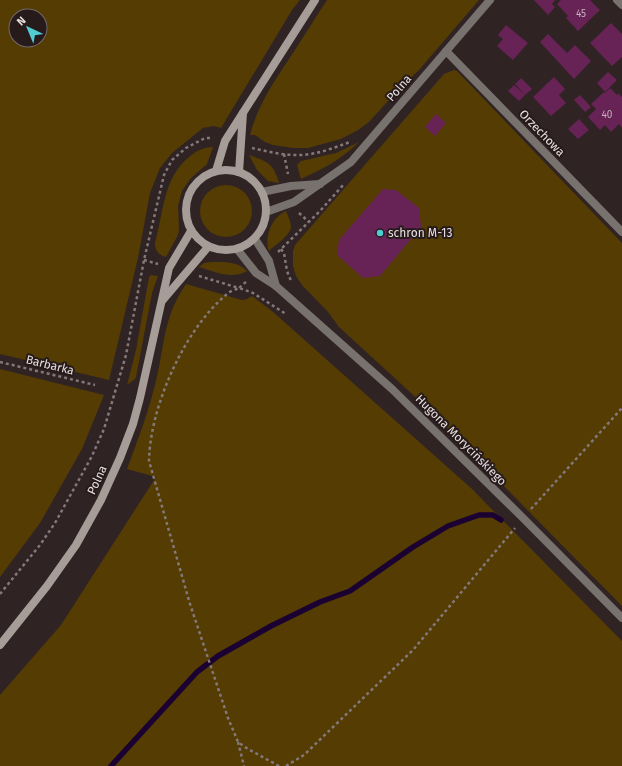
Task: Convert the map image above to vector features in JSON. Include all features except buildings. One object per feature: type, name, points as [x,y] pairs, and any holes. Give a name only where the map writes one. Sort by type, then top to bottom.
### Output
[{"type":"street","points":[[216,171],[225,141],[315,0]]},
{"type":"street","name":"Polna","points":[[266,212],[294,202],[351,162],[490,0]]},
{"type":"street","points":[[617,0],[622,5]]},
{"type":"street","name":"Orzechowa","points":[[446,51],[622,232]]},
{"type":"street","points":[[239,172],[243,112]]},
{"type":"street","points":[[228,170],[239,172],[248,177],[262,192],[266,212],[263,226],[255,239],[237,249],[222,250],[208,246],[198,240],[191,230],[187,219],[186,207],[189,194],[196,184],[205,176],[216,171],[228,170]]},
{"type":"street","points":[[262,192],[291,186],[320,184]]},
{"type":"street","name":"Polna","points":[[0,645],[47,586],[76,545],[101,500],[120,458],[133,424],[144,385],[169,268],[191,230]]},
{"type":"street","points":[[255,239],[269,261],[276,286]]},
{"type":"street","name":"Polna","points":[[162,301],[208,246]]},
{"type":"street","name":"Hugona Morycińskiego","points":[[237,249],[256,273],[276,286],[392,389],[622,618]]},
{"type":"path","points":[[0,594],[40,545],[55,523],[92,456],[104,429],[126,354],[144,260],[164,175],[172,160],[186,148],[204,138],[216,138]]},
{"type":"path","points":[[249,147],[297,156],[338,146],[356,138]]},
{"type":"path","points":[[284,154],[288,175]]},
{"type":"path","points":[[281,249],[345,183]]},
{"type":"path","points":[[295,209],[308,222]]},
{"type":"path","points":[[239,288],[226,294],[206,316],[190,337],[176,363],[163,391],[149,445],[149,461],[190,604],[228,718],[238,742],[244,766]]},
{"type":"path","name":"Barbarka","points":[[0,362],[95,385]]},
{"type":"path","points":[[286,766],[304,755],[413,650],[523,518],[622,408]]},
{"type":"path","points":[[238,742],[279,766]]},
{"type":"shaded area","points":[[0,0],[300,0],[292,10],[221,128],[214,126],[203,128],[172,153],[160,168],[150,193],[138,258],[109,380],[0,354]]},
{"type":"shaded area","points":[[327,0],[479,0],[419,70],[398,90],[369,122],[358,130],[341,139],[308,148],[293,148],[273,145],[265,142],[255,135],[250,135],[266,96]]},
{"type":"shaded area","points":[[454,70],[457,71],[622,243],[622,606],[423,404],[339,327],[328,312],[302,285],[296,276],[293,266],[293,251],[295,245],[444,74]]},
{"type":"shaded area","points":[[359,142],[332,163],[301,179],[297,165],[301,161],[336,153]]},
{"type":"shaded area","points":[[213,147],[207,164],[190,179],[182,191],[178,206],[178,235],[166,257],[159,254],[155,243],[169,186],[174,175],[180,166],[194,153]]},
{"type":"shaded area","points":[[249,155],[261,159],[269,164],[275,171],[279,183],[268,181],[257,170]]},
{"type":"shaded area","points":[[221,185],[231,185],[245,192],[252,206],[252,216],[245,230],[231,237],[221,237],[211,233],[204,226],[200,216],[200,206],[204,196],[211,189]]},
{"type":"shaded area","points":[[286,211],[291,227],[290,230],[285,237],[269,251],[268,233],[270,228],[273,222]]},
{"type":"shaded area","points":[[226,262],[239,265],[247,271],[241,274],[229,275],[199,267],[204,263]]},
{"type":"shaded area","points":[[151,275],[158,276],[152,293],[136,377],[127,385],[136,350],[149,277]]},
{"type":"shaded area","points":[[186,284],[242,300],[252,296],[272,311],[471,488],[622,641],[622,766],[0,766],[0,695],[61,625],[156,477],[127,469],[152,397],[164,337],[170,317],[179,295]]},
{"type":"shaded area","points":[[0,369],[104,395],[82,449],[40,523],[0,577]]},
{"type":"waterway","points":[[111,766],[197,672],[218,656],[271,626],[320,602],[350,591],[413,547],[448,526],[479,515],[493,515],[501,520]]},
{"type":"place","name":"schron M-13","points":[[380,233]]}]
